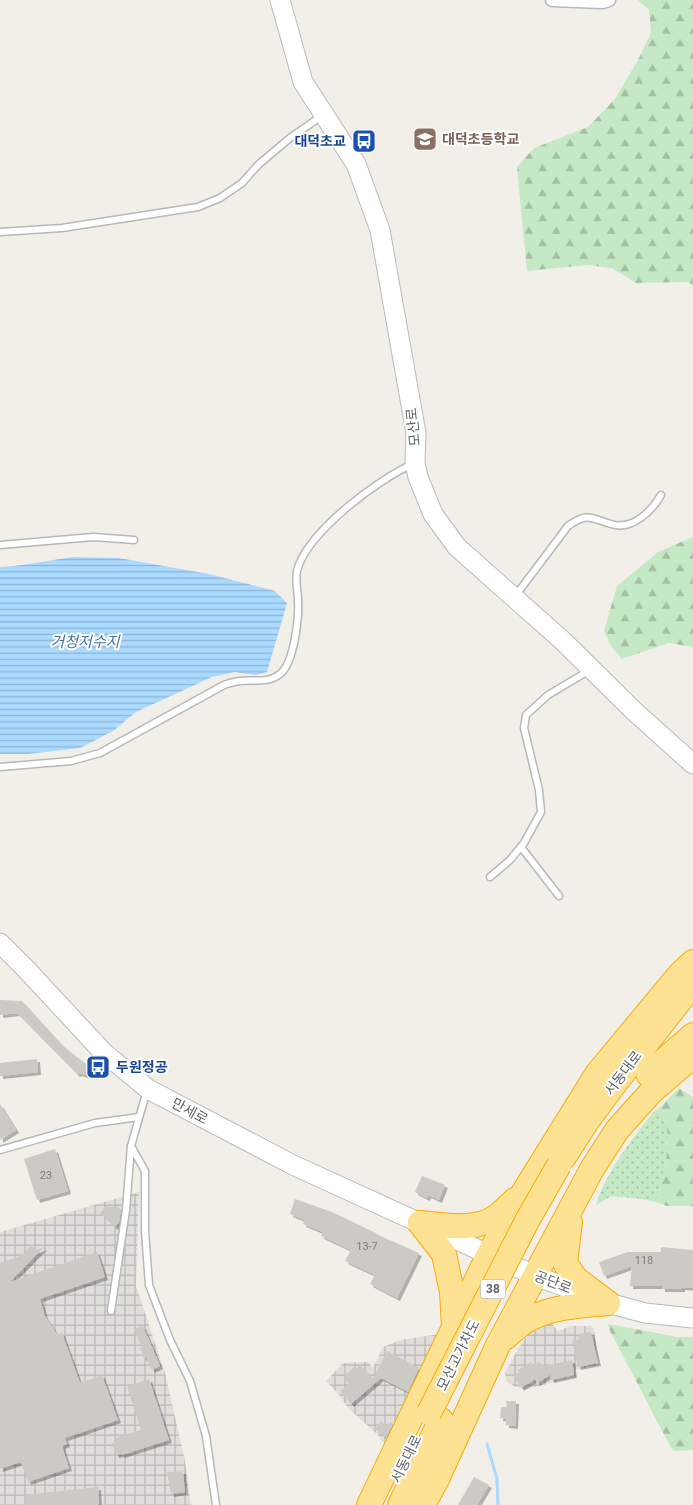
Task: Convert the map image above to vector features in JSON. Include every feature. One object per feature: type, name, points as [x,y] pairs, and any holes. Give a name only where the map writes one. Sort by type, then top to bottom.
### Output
[{"type":"highway","points":[[369,1505],[490,1254],[523,1193],[597,1074],[680,974],[693,962]]},
{"type":"highway","name":"서동대로","points":[[565,1170],[587,1121],[693,984]]},
{"type":"highway","name":"서동대로","points":[[565,1170],[644,1078],[693,1035]]},
{"type":"highway","points":[[423,1505],[498,1345],[536,1276],[573,1202],[617,1130],[652,1091],[693,1056]]},
{"type":"highway","name":"모산고가차도","points":[[435,1416],[528,1219],[565,1170]]},
{"type":"highway","points":[[420,1223],[456,1226],[477,1225],[496,1217],[523,1193]]},
{"type":"highway","points":[[573,1202],[565,1263],[576,1278],[608,1303]]},
{"type":"highway","points":[[420,1223],[444,1254],[452,1292],[454,1330]]},
{"type":"highway","points":[[498,1345],[524,1322],[545,1312],[608,1303]]},
{"type":"highway","name":"서동대로","points":[[383,1505],[435,1416]]},
{"type":"highway","name":"서동대로","points":[[400,1505],[435,1416]]},
{"type":"street","points":[[552,0],[602,2],[609,0]]},
{"type":"street","name":"모산로","points":[[282,3],[303,82],[356,164],[380,230],[416,433],[415,463],[418,477],[433,514],[456,548],[563,642],[669,744],[693,764]]},
{"type":"street","name":"만세로","points":[[0,943],[103,1052],[148,1088],[293,1166],[420,1223]]},
{"type":"street","name":"공단로","points":[[420,1223],[536,1276],[608,1303],[645,1313],[693,1318]]},
{"type":"lane","points":[[0,232],[62,228],[198,208],[220,198],[242,183],[259,164],[290,138],[324,114]]},
{"type":"lane","points":[[0,767],[71,761],[100,753],[224,684],[240,681],[268,680],[281,674],[290,658],[295,635],[298,614],[296,586],[304,552],[340,512],[399,470],[415,463]]},
{"type":"lane","points":[[513,598],[568,526],[580,518],[591,516],[612,525],[626,524],[642,518],[654,507],[661,495]]},
{"type":"lane","points":[[0,545],[93,537],[134,540]]},
{"type":"lane","points":[[490,877],[510,860],[521,847],[541,812],[539,790],[524,728],[526,715],[548,695],[591,669]]},
{"type":"lane","points":[[521,847],[559,896]]},
{"type":"lane","points":[[111,1310],[126,1210],[131,1146],[148,1088]]},
{"type":"lane","points":[[0,1150],[95,1123],[139,1117]]},
{"type":"lane","points":[[131,1146],[145,1171],[145,1231],[148,1285],[170,1340],[190,1381],[206,1436],[216,1505]]},
{"type":"shaded area","points":[[139,1192],[136,1286],[165,1373],[185,1461],[191,1505],[0,1505],[0,1232]]},
{"type":"shaded area","points":[[552,1323],[559,1331],[570,1326],[590,1326],[594,1329],[599,1365],[575,1370],[576,1377],[526,1389],[516,1387],[507,1382],[505,1373],[529,1333]]},
{"type":"shaded area","points":[[440,1334],[392,1448],[384,1444],[377,1434],[349,1409],[326,1381],[343,1363],[368,1362],[373,1368],[383,1347],[400,1340]]},
{"type":"green space","points":[[638,0],[693,0],[693,286],[688,282],[636,283],[612,268],[587,265],[527,271],[517,167],[534,148],[588,127],[615,99],[651,33],[649,10]]},
{"type":"green space","points":[[693,537],[693,647],[669,643],[622,659],[611,646],[604,631],[617,586],[658,552]]},
{"type":"green space","points":[[679,1088],[693,1097],[693,1206],[667,1206],[656,1202],[665,1168],[668,1141],[664,1118],[658,1109]]},
{"type":"green space","points":[[658,1109],[664,1118],[668,1141],[665,1168],[656,1202],[611,1196],[596,1205],[607,1179],[621,1155],[655,1110]]},
{"type":"green space","points":[[608,1324],[678,1337],[693,1337],[693,1450],[674,1451],[670,1446]]},
{"type":"water","name":"거청저수지","points":[[74,557],[119,558],[209,574],[275,591],[287,603],[267,672],[256,675],[234,672],[212,677],[136,712],[113,731],[80,748],[28,754],[0,754],[0,567]]},
{"type":"building","points":[[0,1000],[22,1001],[63,1046],[91,1068],[85,1075],[77,1074],[17,1013],[0,1015]]},
{"type":"building","points":[[37,1059],[38,1072],[0,1076],[0,1063]]},
{"type":"building","points":[[0,1104],[16,1130],[0,1140]]},
{"type":"building","points":[[55,1149],[68,1191],[37,1200],[24,1159]]},
{"type":"building","points":[[422,1176],[445,1185],[439,1200],[428,1195],[427,1198],[415,1192]]},
{"type":"building","points":[[295,1199],[332,1212],[419,1253],[397,1298],[370,1284],[375,1275],[345,1261],[351,1250],[321,1236],[323,1232],[303,1224],[305,1220],[290,1214]]},
{"type":"building","points":[[107,1205],[109,1207],[117,1206],[121,1210],[119,1222],[115,1227],[100,1213]]},
{"type":"building","points":[[31,1246],[37,1250],[44,1247],[10,1282],[97,1252],[105,1277],[40,1299],[45,1316],[57,1334],[62,1333],[80,1383],[102,1375],[118,1420],[65,1438],[67,1444],[62,1446],[69,1468],[28,1482],[21,1462],[0,1469],[0,1263],[25,1254],[26,1250]]},
{"type":"building","points":[[661,1247],[693,1250],[693,1288],[662,1289],[662,1286],[630,1286],[632,1266],[604,1276],[599,1262],[628,1252],[661,1252]]},
{"type":"building","points":[[143,1326],[160,1366],[152,1370],[146,1357],[144,1359],[140,1348],[142,1348],[134,1329]]},
{"type":"building","points":[[591,1332],[598,1363],[578,1367],[572,1341],[579,1339],[578,1334]]},
{"type":"building","points":[[387,1351],[419,1368],[408,1392],[381,1378],[351,1404],[340,1391],[349,1384],[344,1376],[360,1365],[373,1379]]},
{"type":"building","points":[[572,1360],[574,1375],[551,1380],[550,1375],[537,1383],[535,1379],[521,1388],[513,1376],[520,1372],[518,1370],[531,1362],[533,1366],[539,1362],[545,1366]]},
{"type":"building","points":[[149,1379],[169,1440],[122,1455],[116,1455],[112,1443],[116,1442],[115,1438],[141,1430],[127,1387]]},
{"type":"building","points":[[506,1401],[516,1401],[515,1426],[506,1425],[506,1419],[500,1418],[501,1407],[507,1407]]},
{"type":"building","points":[[381,1421],[387,1426],[390,1422],[393,1424],[386,1438],[375,1429]]},
{"type":"building","points":[[183,1471],[185,1492],[171,1494],[167,1472]]},
{"type":"building","points":[[474,1477],[489,1485],[477,1505],[458,1505]]},
{"type":"building","points":[[98,1487],[99,1505],[26,1505],[25,1495]]},
{"type":"waterway","points":[[487,1444],[497,1479],[498,1505]]},
{"type":"place","name":"대덕초등학교","points":[[425,139]]},
{"type":"place","name":"대덕초교","points":[[364,141]]},
{"type":"place","name":"두원정공","points":[[98,1067]]}]
